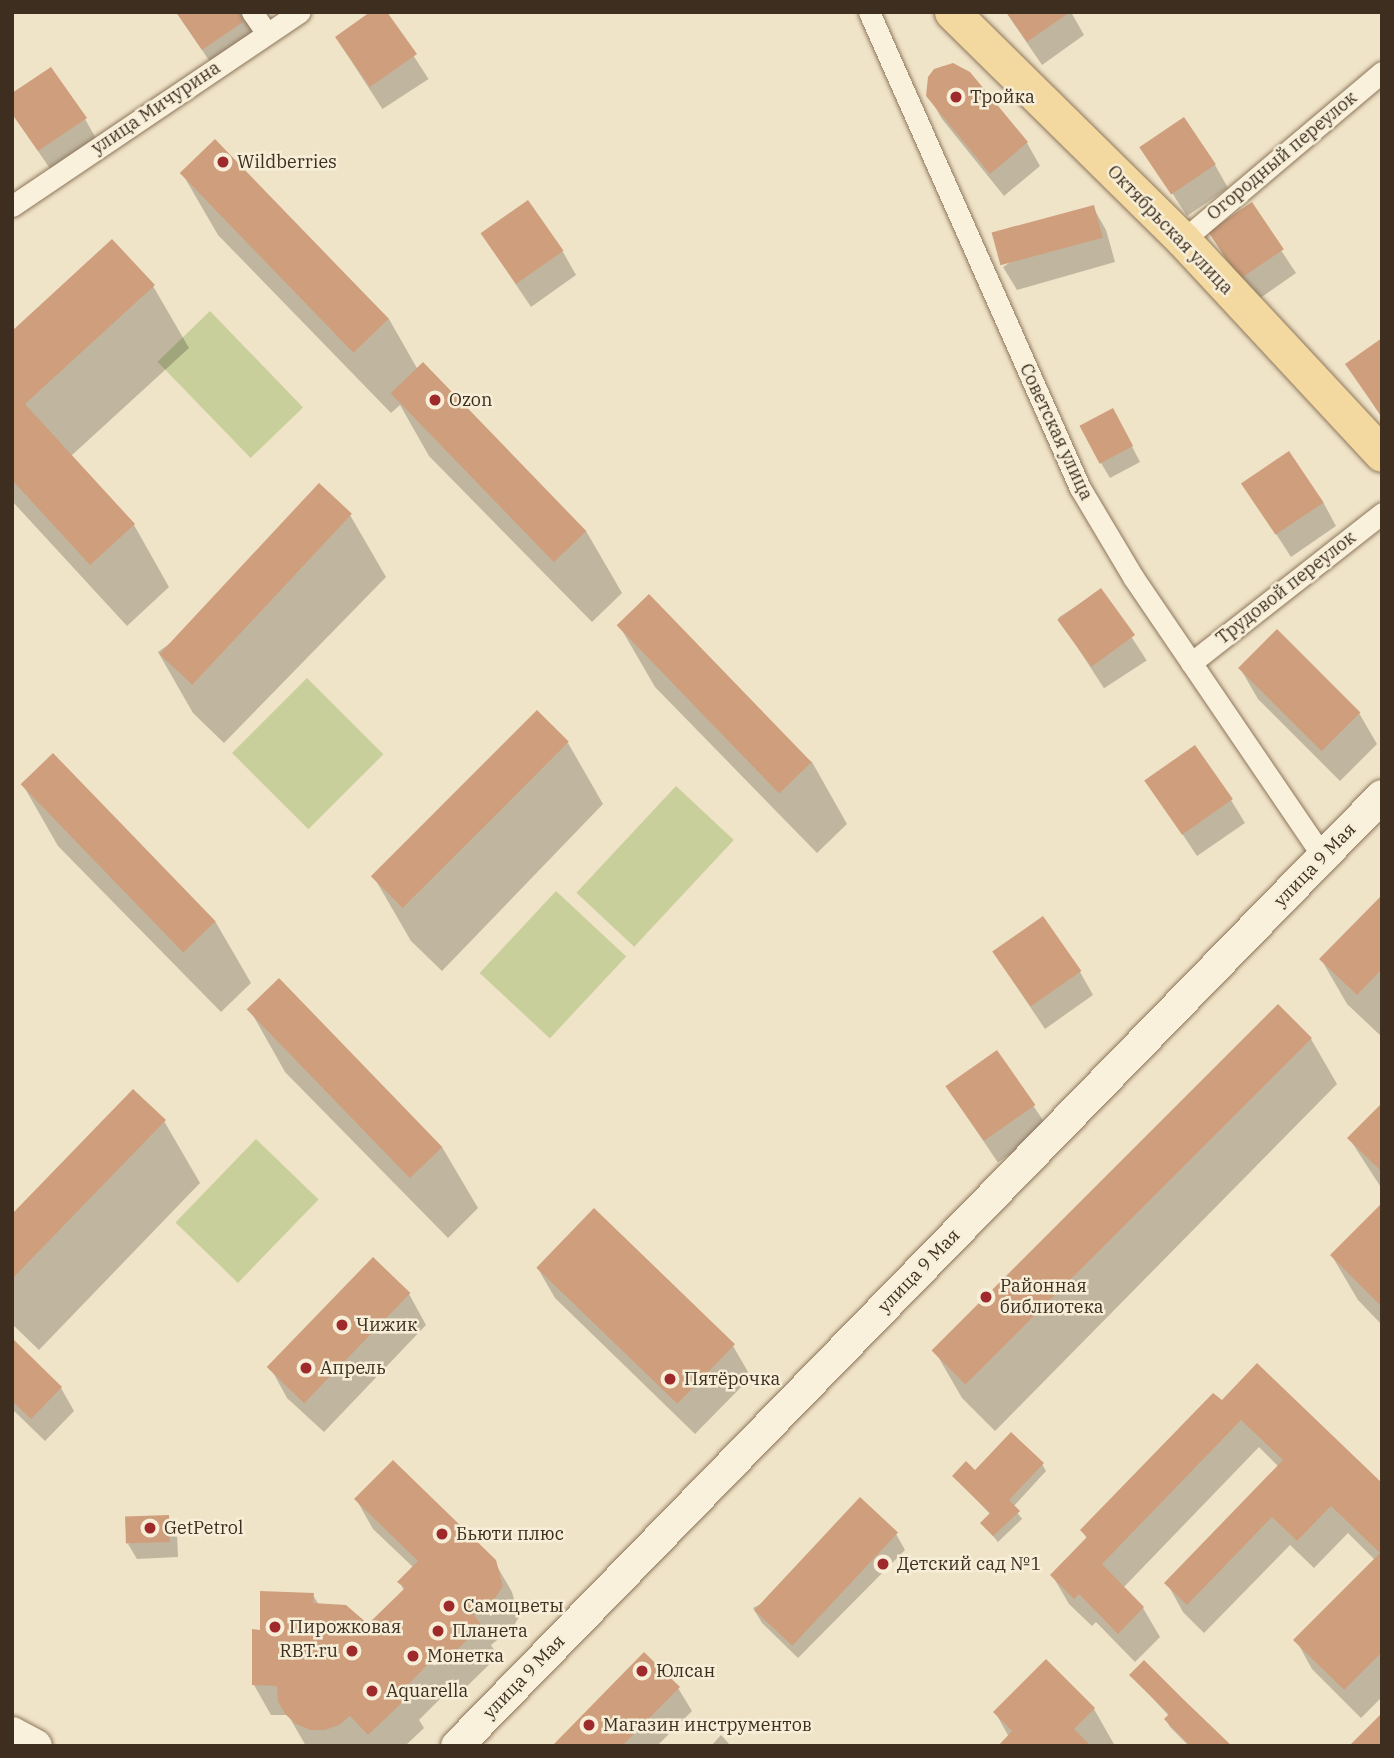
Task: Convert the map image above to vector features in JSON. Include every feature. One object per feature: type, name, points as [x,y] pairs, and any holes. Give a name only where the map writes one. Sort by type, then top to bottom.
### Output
[{"type":"main road","name":"Октябрьская улица","points":[[952,12],[1183,240],[1382,454]]},
{"type":"main road","name":"улица 9 Мая","points":[[457,1746],[1382,796]]},
{"type":"main road","points":[[12,1734],[36,1746]]},
{"type":"street","points":[[252,12],[266,32]]},
{"type":"street","name":"улица Мичурина","points":[[12,206],[266,32],[300,12]]},
{"type":"street","name":"Советская улица","points":[[869,12],[1080,488],[1191,663],[1323,857]]},
{"type":"street","name":"Огородный переулок","points":[[1183,240],[1382,72]]},
{"type":"street","name":"Трудовой переулок","points":[[1191,663],[1382,513]]},
{"type":"green space","points":[[210,311],[303,407],[251,458],[157,362]]},
{"type":"green space","points":[[307,678],[383,754],[308,829],[232,753]]},
{"type":"green space","points":[[676,786],[734,840],[634,947],[576,893]]},
{"type":"green space","points":[[556,891],[626,956],[550,1038],[480,973]]},
{"type":"green space","points":[[256,1139],[319,1199],[238,1283],[175,1222]]},
{"type":"building","points":[[176,12],[239,12],[243,22],[202,50]]},
{"type":"building","points":[[370,12],[387,12],[417,54],[370,87],[335,37]]},
{"type":"building","points":[[1006,12],[1070,12],[1027,42]]},
{"type":"building","points":[[953,63],[970,72],[1028,142],[990,174],[926,96],[928,77],[934,69]]},
{"type":"building","points":[[51,67],[87,118],[38,151],[12,114],[12,93]]},
{"type":"building","points":[[1184,117],[1216,164],[1171,194],[1139,147]]},
{"type":"building","points":[[215,139],[389,319],[353,353],[180,173]]},
{"type":"building","points":[[528,200],[564,251],[516,284],[480,233]]},
{"type":"building","points":[[1252,202],[1284,249],[1240,279],[1208,232]]},
{"type":"building","points":[[1094,205],[1103,238],[1000,265],[992,232]]},
{"type":"building","points":[[112,239],[155,285],[25,404],[135,524],[90,565],[12,480],[12,331]]},
{"type":"building","points":[[1382,338],[1382,417],[1345,364]]},
{"type":"building","points":[[423,362],[586,531],[554,562],[391,393]]},
{"type":"building","points":[[1113,408],[1133,446],[1100,464],[1079,426]]},
{"type":"building","points":[[1289,451],[1324,502],[1276,535],[1241,483]]},
{"type":"building","points":[[319,483],[352,514],[192,685],[159,654]]},
{"type":"building","points":[[1101,588],[1135,635],[1091,667],[1057,620]]},
{"type":"building","points":[[649,594],[812,762],[779,794],[617,625]]},
{"type":"building","points":[[1277,629],[1360,712],[1322,751],[1238,668]]},
{"type":"building","points":[[537,710],[569,742],[403,908],[371,876]]},
{"type":"building","points":[[1195,745],[1233,799],[1182,835],[1144,781]]},
{"type":"building","points":[[53,753],[216,921],[183,953],[21,784]]},
{"type":"building","points":[[1382,895],[1382,969],[1357,995],[1319,959]]},
{"type":"building","points":[[1043,916],[1081,971],[1031,1006],[992,952]]},
{"type":"building","points":[[279,978],[442,1147],[410,1178],[247,1009]]},
{"type":"building","points":[[1278,1004],[1312,1038],[965,1384],[932,1350]]},
{"type":"building","points":[[997,1050],[1035,1105],[984,1141],[945,1086]]},
{"type":"building","points":[[133,1089],[166,1120],[12,1279],[12,1214]]},
{"type":"building","points":[[1382,1103],[1382,1172],[1347,1138]]},
{"type":"building","points":[[1382,1203],[1382,1307],[1330,1255]]},
{"type":"building","points":[[594,1208],[735,1344],[677,1404],[536,1268]]},
{"type":"building","points":[[373,1257],[410,1293],[304,1403],[267,1367]]},
{"type":"building","points":[[12,1338],[62,1387],[31,1419],[12,1401]]},
{"type":"building","points":[[1257,1363],[1382,1483],[1382,1652],[1344,1690],[1293,1640],[1380,1553],[1331,1506],[1297,1541],[1272,1517],[1187,1605],[1164,1583],[1283,1460],[1241,1420],[1102,1564],[1144,1607],[1118,1634],[1079,1594],[1074,1599],[1050,1575],[1087,1537],[1080,1530],[1213,1393],[1222,1400]]},
{"type":"building","points":[[1011,1432],[1044,1463],[1009,1500],[1020,1511],[993,1536],[980,1523],[990,1513],[952,1476],[966,1461],[975,1470]]},
{"type":"building","points":[[393,1460],[496,1560],[503,1586],[496,1597],[474,1615],[482,1625],[442,1665],[436,1656],[402,1691],[408,1697],[368,1735],[350,1716],[339,1725],[325,1730],[310,1730],[296,1724],[285,1714],[278,1701],[277,1686],[252,1685],[252,1629],[260,1630],[260,1591],[314,1593],[313,1603],[346,1605],[368,1624],[405,1588],[397,1582],[418,1561],[354,1499]]},
{"type":"building","points":[[860,1497],[898,1532],[792,1646],[754,1610]]},
{"type":"building","points":[[169,1515],[170,1542],[126,1544],[125,1517]]},
{"type":"building","points":[[644,1652],[680,1687],[622,1746],[552,1746]]},
{"type":"building","points":[[1046,1659],[1095,1708],[1074,1729],[1091,1746],[998,1746],[1012,1731],[993,1712]]},
{"type":"building","points":[[1144,1660],[1232,1746],[1190,1746],[1164,1719],[1169,1714],[1129,1675]]},
{"type":"building","points":[[1382,1713],[1382,1746],[1349,1746]]},
{"type":"place","name":"Тройка","points":[[956,97]]},
{"type":"place","name":"Wildberries","points":[[223,162]]},
{"type":"place","name":"Ozon","points":[[435,400]]},
{"type":"place","name":"Районная библиотека","points":[[986,1297]]},
{"type":"place","name":"Чижик","points":[[342,1325]]},
{"type":"place","name":"Апрель","points":[[306,1368]]},
{"type":"place","name":"Пятёрочка","points":[[670,1379]]},
{"type":"place","name":"GetPetrol","points":[[150,1528]]},
{"type":"place","name":"Бьюти плюс","points":[[442,1534]]},
{"type":"place","name":"Детский сад №1","points":[[883,1564]]},
{"type":"place","name":"Самоцветы","points":[[449,1606]]},
{"type":"place","name":"Пирожковая","points":[[275,1627]]},
{"type":"place","name":"Планета","points":[[438,1631]]},
{"type":"place","name":"RBT.ru","points":[[352,1651]]},
{"type":"place","name":"Монетка","points":[[413,1656]]},
{"type":"place","name":"Юлсан","points":[[642,1671]]},
{"type":"place","name":"Aquarella","points":[[372,1691]]},
{"type":"place","name":"Магазин инструментов","points":[[589,1725]]}]
